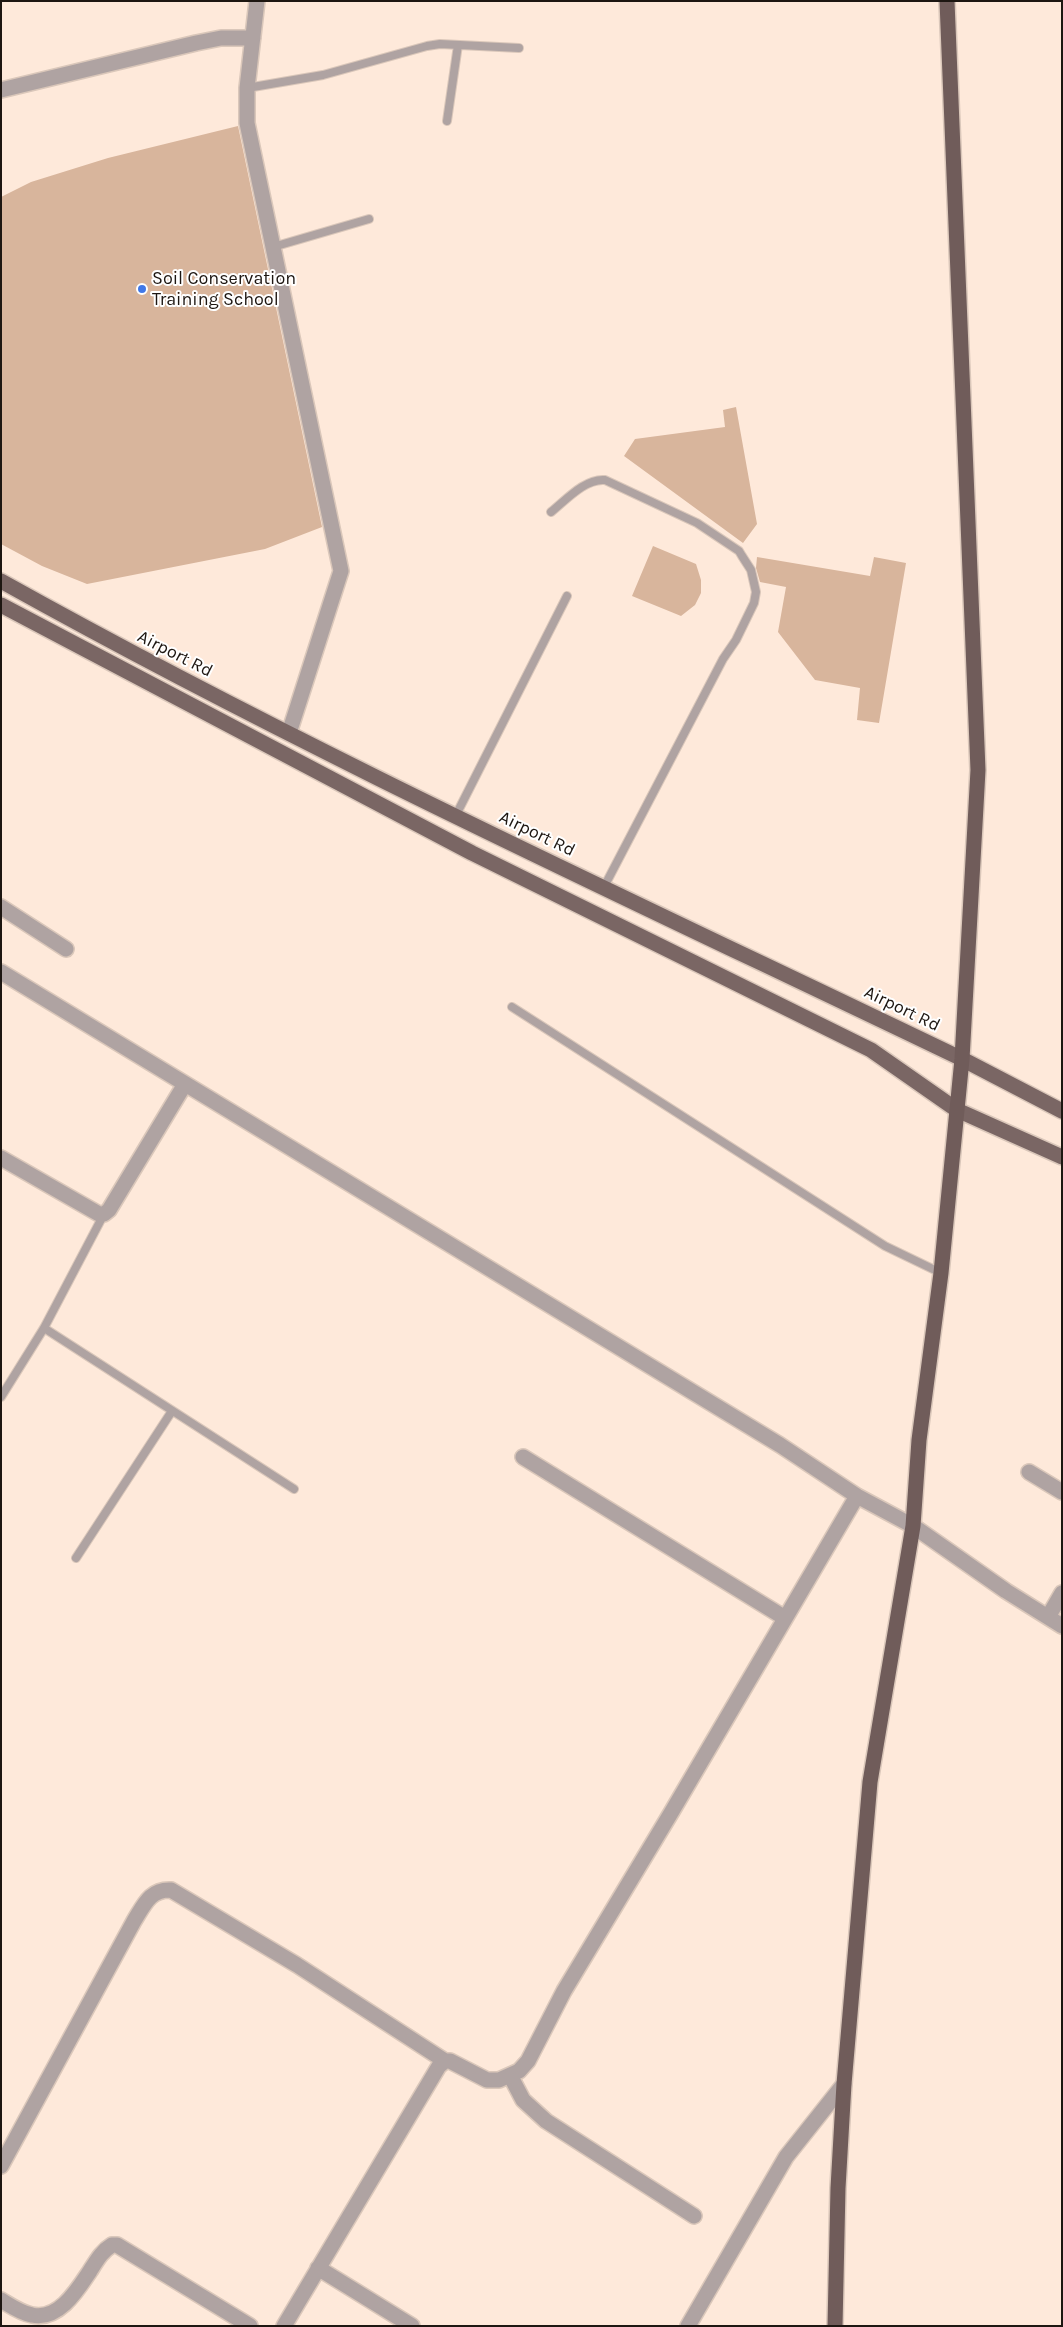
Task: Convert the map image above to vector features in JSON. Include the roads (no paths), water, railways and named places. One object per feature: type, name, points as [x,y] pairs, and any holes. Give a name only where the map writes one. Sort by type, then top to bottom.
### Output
[{"type":"highway","points":[[836,2326],[838,2188],[844,2084],[870,1782],[913,1526],[918,1440],[941,1273],[962,1059],[978,770],[946,1]]},
{"type":"main road","name":"Airport Rd","points":[[1,581],[96,634],[289,733],[962,1059],[1062,1111]]},
{"type":"main road","points":[[1,605],[472,853],[871,1050],[957,1110],[1062,1158]]},
{"type":"street","points":[[257,1],[247,88],[247,123],[341,571],[289,733]]},
{"type":"street","points":[[1,90],[204,41],[221,38],[253,38]]},
{"type":"street","points":[[1,907],[66,949]]},
{"type":"street","points":[[1,972],[780,1445],[857,1496],[913,1526],[1062,1626]]},
{"type":"street","points":[[1,1158],[99,1214],[104,1214],[109,1210],[185,1084]]},
{"type":"street","points":[[523,1457],[785,1618]]},
{"type":"street","points":[[1029,1472],[1062,1492]]},
{"type":"street","points":[[1,2166],[134,1921],[146,1901],[155,1891],[171,1890],[296,1965],[445,2061],[450,2061],[487,2080],[499,2080],[510,2077],[519,2071],[528,2060],[564,1991],[857,1496]]},
{"type":"street","points":[[1048,1617],[1062,1594]]},
{"type":"street","points":[[284,2326],[439,2066],[445,2061]]},
{"type":"street","points":[[510,2077],[523,2100],[546,2121],[694,2216]]},
{"type":"street","points":[[688,2326],[786,2157],[844,2084]]},
{"type":"street","points":[[1,2300],[32,2316],[42,2316],[61,2307],[76,2293],[103,2251],[112,2244],[117,2245],[250,2326]]},
{"type":"street","points":[[318,2268],[412,2326]]},
{"type":"lane","points":[[247,88],[323,75],[427,46],[458,45],[519,48]]},
{"type":"lane","points":[[447,121],[458,45]]},
{"type":"lane","points":[[274,247],[369,219]]},
{"type":"lane","points":[[551,512],[588,483],[597,479],[604,480],[697,523],[738,550],[751,570],[756,592],[752,612],[723,659],[604,887]]},
{"type":"lane","points":[[456,815],[567,596]]},
{"type":"lane","points":[[512,1007],[885,1246],[941,1273]]},
{"type":"lane","points":[[1,1397],[44,1328],[104,1214]]},
{"type":"lane","points":[[44,1328],[294,1489]]},
{"type":"lane","points":[[76,1558],[172,1411]]},
{"type":"place","name":"Soil Conservation Training School","points":[[142,289]]}]
